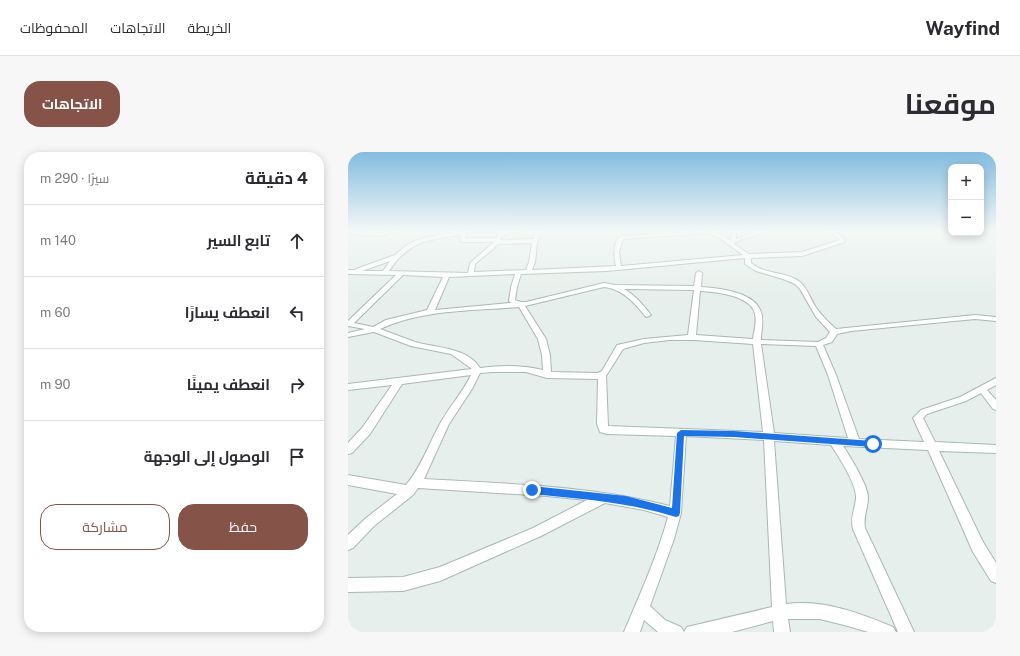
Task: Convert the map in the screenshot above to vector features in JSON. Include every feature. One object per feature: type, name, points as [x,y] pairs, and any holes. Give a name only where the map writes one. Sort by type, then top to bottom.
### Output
[{"type":"street","points":[[385,273],[400,253]]},
{"type":"street","points":[[471,274],[472,264],[486,253]]},
{"type":"street","points":[[529,271],[532,262],[532,253]]},
{"type":"street","points":[[616,253],[619,268]]},
{"type":"street","points":[[745,253],[748,256]]},
{"type":"street","points":[[350,272],[447,275],[606,269],[748,256],[799,253]]},
{"type":"street","points":[[748,256],[748,264],[753,269],[778,275],[797,283],[802,288],[819,317],[834,332]]},
{"type":"street","points":[[350,272],[395,258]]},
{"type":"street","points":[[604,285],[606,269]]},
{"type":"street","points":[[519,272],[514,287],[512,302],[519,304],[528,315],[542,339],[546,355],[547,374]]},
{"type":"street","points":[[692,337],[699,273]]},
{"type":"street","points":[[348,324],[401,274]]},
{"type":"street","points":[[430,312],[447,275]]},
{"type":"street","points":[[348,335],[374,329],[394,320],[430,312],[529,303],[604,285],[615,287],[697,289],[741,296],[755,305],[760,318],[757,342],[769,437],[782,632]]},
{"type":"street","points":[[615,287],[636,300],[647,315]]},
{"type":"street","points":[[996,319],[971,318],[851,329],[834,332],[829,340],[819,344],[757,342],[692,337],[659,340],[620,347],[602,375],[602,424],[604,429],[734,434],[835,442],[996,449]]},
{"type":"street","points":[[348,324],[374,329],[414,344],[454,352],[474,365],[477,370]]},
{"type":"street","points":[[819,344],[832,375],[855,443]]},
{"type":"street","points":[[348,387],[435,377],[477,370],[518,368],[547,374],[602,375]]},
{"type":"street","points":[[348,544],[365,527],[412,487],[423,472],[445,424],[477,370]]},
{"type":"street","points":[[348,450],[366,431],[400,380]]},
{"type":"street","points":[[996,381],[963,399],[920,415],[918,418],[978,547],[996,576]]},
{"type":"street","points":[[982,389],[996,407]]},
{"type":"street","points":[[632,632],[668,539],[676,513],[681,433]]},
{"type":"street","points":[[835,442],[848,462],[862,493],[863,498],[857,516],[859,529],[906,632]]},
{"type":"street","points":[[348,480],[412,487],[532,490],[604,498],[649,505],[676,513]]},
{"type":"street","points":[[348,585],[403,584],[440,574],[537,532],[604,498]]},
{"type":"street","points":[[642,608],[660,625],[676,632]]},
{"type":"street","points":[[692,632],[738,624],[780,613],[798,612],[833,615],[852,619],[888,632]]},
{"type":"route","points":[[532,490],[626,500],[676,513],[681,433],[734,434],[873,444]]}]
